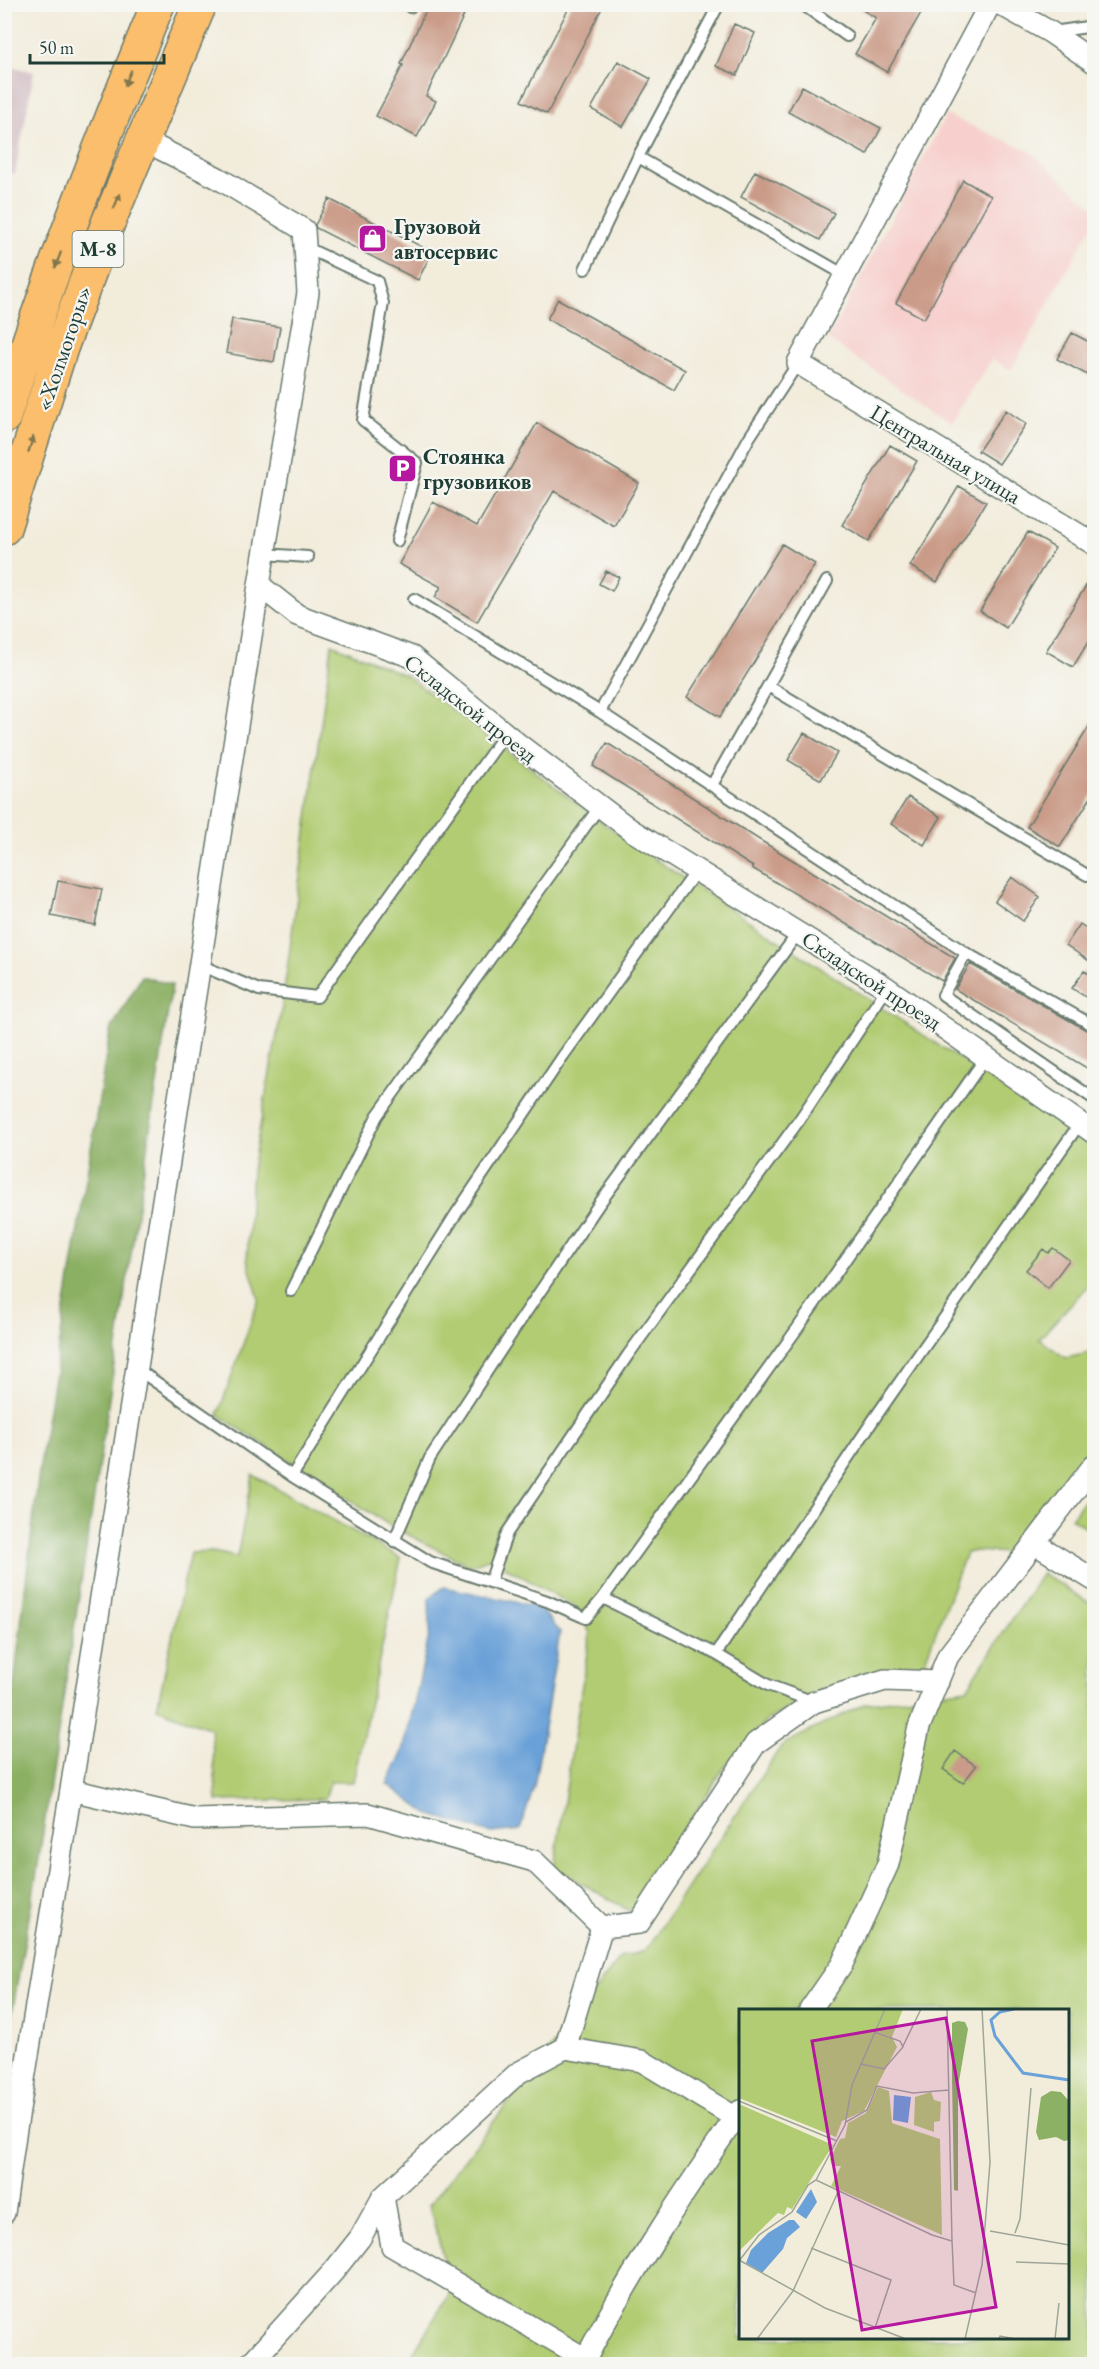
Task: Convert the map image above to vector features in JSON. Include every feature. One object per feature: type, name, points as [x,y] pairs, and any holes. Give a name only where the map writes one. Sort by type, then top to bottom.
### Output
[{"type":"highway","name":"«Холмогоры»","points":[[4,417],[27,346],[100,149],[158,4]]},
{"type":"highway","name":"«Холмогоры»","points":[[4,528],[61,348],[108,223],[200,4]]},
{"type":"street","points":[[798,363],[990,4]]},
{"type":"street","points":[[1000,4],[1050,32],[1095,62]]},
{"type":"street","points":[[4,2213],[259,585],[308,293],[304,230],[218,178],[142,140]]},
{"type":"street","name":"Центральная улица","points":[[798,363],[1095,544]]},
{"type":"street","name":"Складской проезд","points":[[259,585],[297,615],[412,657],[505,734],[631,830],[887,987],[1088,1128]]},
{"type":"street","points":[[811,2009],[842,1964],[888,1864],[919,1727],[948,1656],[1095,1465]]},
{"type":"street","points":[[1034,1543],[1095,1580]]},
{"type":"street","points":[[71,1790],[195,1819],[368,1814],[534,1862],[602,1927],[639,1923],[756,1743],[814,1702],[885,1680],[938,1682]]},
{"type":"street","points":[[565,2048],[602,1927]]},
{"type":"street","points":[[250,2364],[333,2272],[360,2238],[383,2197],[519,2073],[565,2048],[642,2061],[738,2115],[692,2180],[610,2310],[584,2362],[392,2246],[383,2197]]},
{"type":"lane","points":[[585,268],[638,157],[719,4]]},
{"type":"lane","points":[[802,4],[847,36]]},
{"type":"lane","points":[[1050,32],[1095,26]]},
{"type":"lane","points":[[638,157],[845,275]]},
{"type":"lane","points":[[305,246],[377,281],[383,303],[363,420],[417,463],[396,541]]},
{"type":"lane","points":[[600,712],[748,438],[798,363]]},
{"type":"lane","points":[[264,554],[308,556]]},
{"type":"lane","points":[[712,785],[827,581]]},
{"type":"lane","points":[[414,599],[600,712],[966,953],[1095,1026]]},
{"type":"lane","points":[[768,686],[1088,875]]},
{"type":"lane","points":[[200,964],[259,990],[316,998],[505,734]]},
{"type":"lane","points":[[291,1291],[377,1116],[600,806]]},
{"type":"lane","points":[[292,1476],[456,1214],[563,1056],[697,870]]},
{"type":"lane","points":[[394,1541],[430,1458],[514,1330],[598,1204],[798,933]]},
{"type":"lane","points":[[966,953],[943,995],[1095,1099]]},
{"type":"lane","points":[[490,1582],[507,1533],[628,1355],[800,1119],[887,987]]},
{"type":"lane","points":[[137,1369],[292,1476],[430,1562],[547,1601],[586,1618],[603,1599],[797,1329],[986,1057]]},
{"type":"lane","points":[[716,1654],[874,1419],[1088,1128]]},
{"type":"lane","points":[[603,1599],[716,1654],[768,1684],[814,1702]]},
{"type":"shaded area","points":[[5,65],[34,72],[15,174],[5,172]]},
{"type":"shaded area","points":[[946,115],[1028,150],[1094,208],[1094,222],[1011,370],[992,359],[952,423],[828,339]]},
{"type":"green space","points":[[332,644],[407,676],[630,843],[1094,1147],[1094,1279],[1039,1339],[1066,1358],[1094,1352],[1094,1443],[1008,1553],[976,1551],[966,1553],[921,1671],[819,1690],[766,1721],[723,1769],[633,1913],[554,1867],[590,1633],[575,1607],[490,1558],[470,1566],[389,1525],[218,1415],[259,1299],[247,1260],[252,1169],[281,1013]]},
{"type":"green space","points":[[142,976],[172,985],[36,1878],[5,2052],[5,1760],[39,1471],[110,1031]]},
{"type":"green space","points":[[253,1475],[401,1558],[353,1782],[330,1782],[325,1799],[217,1801],[211,1729],[157,1708],[190,1553],[212,1552],[237,1557]]},
{"type":"green space","points":[[1094,1487],[1094,1533],[1071,1518]]},
{"type":"green space","points":[[1042,1573],[1094,1606],[1094,2364],[406,2364],[452,2290],[429,2205],[621,1957],[645,1951],[782,1745],[864,1704],[967,1689]]},
{"type":"water","points":[[444,1587],[539,1607],[560,1632],[534,1787],[520,1830],[491,1833],[428,1814],[387,1784],[403,1751],[416,1696],[430,1631],[429,1598]]},
{"type":"building","points":[[429,4],[469,4],[426,96],[436,101],[417,137],[376,116],[403,65],[401,64]]},
{"type":"building","points":[[571,4],[604,4],[547,114],[521,101]]},
{"type":"building","points":[[853,4],[926,4],[887,72],[855,54],[876,18]]},
{"type":"building","points":[[734,24],[755,33],[737,75],[716,66]]},
{"type":"building","points":[[618,61],[651,79],[623,127],[591,109]]},
{"type":"building","points":[[802,86],[881,128],[867,155],[788,112]]},
{"type":"building","points":[[755,171],[834,213],[820,240],[741,197]]},
{"type":"building","points":[[963,180],[991,196],[924,319],[896,303]]},
{"type":"building","name":"Грузовой автосервис","points":[[329,199],[432,252],[418,280],[316,228],[315,225]]},
{"type":"building","points":[[558,299],[685,370],[674,390],[547,319]]},
{"type":"building","points":[[232,319],[280,327],[274,362],[226,353]]},
{"type":"building","points":[[1072,333],[1095,345],[1095,379],[1057,359]]},
{"type":"building","points":[[1006,410],[1026,424],[999,464],[978,451]]},
{"type":"building","points":[[537,423],[639,483],[614,526],[554,491],[477,622],[435,597],[441,587],[399,564],[433,502],[477,526]]},
{"type":"building","points":[[890,445],[917,461],[869,541],[842,525]]},
{"type":"building","points":[[959,486],[986,502],[937,582],[910,566]]},
{"type":"building","points":[[1028,532],[1055,548],[1006,628],[980,611]]},
{"type":"building","points":[[782,544],[815,564],[720,717],[687,697]]},
{"type":"building","points":[[606,571],[619,577],[612,591],[599,584]]},
{"type":"building","points":[[1095,571],[1095,631],[1073,667],[1046,651]]},
{"type":"building","points":[[1095,717],[1095,791],[1060,847],[1027,827]]},
{"type":"building","points":[[804,733],[837,753],[821,780],[788,760]]},
{"type":"building","points":[[607,743],[758,839],[955,958],[942,981],[752,868],[593,766]]},
{"type":"building","points":[[908,797],[941,817],[924,845],[891,824]]},
{"type":"building","points":[[1012,877],[1040,897],[1023,921],[995,901]]},
{"type":"building","points":[[58,881],[102,889],[95,925],[51,916]]},
{"type":"building","points":[[1080,924],[1095,934],[1095,965],[1066,945]]},
{"type":"building","points":[[970,964],[1095,1035],[1095,1073],[955,989]]},
{"type":"building","points":[[1084,971],[1095,977],[1095,986],[1087,998],[1072,988]]},
{"type":"building","points":[[1053,1248],[1069,1260],[1048,1288],[1026,1270],[1043,1249],[1048,1253]]},
{"type":"building","points":[[955,1751],[976,1766],[963,1783],[943,1769]]},
{"type":"place","name":"Грузовой автосервис","points":[[373,239]]},
{"type":"place","name":"Стоянка грузовиков","points":[[402,469]]}]
